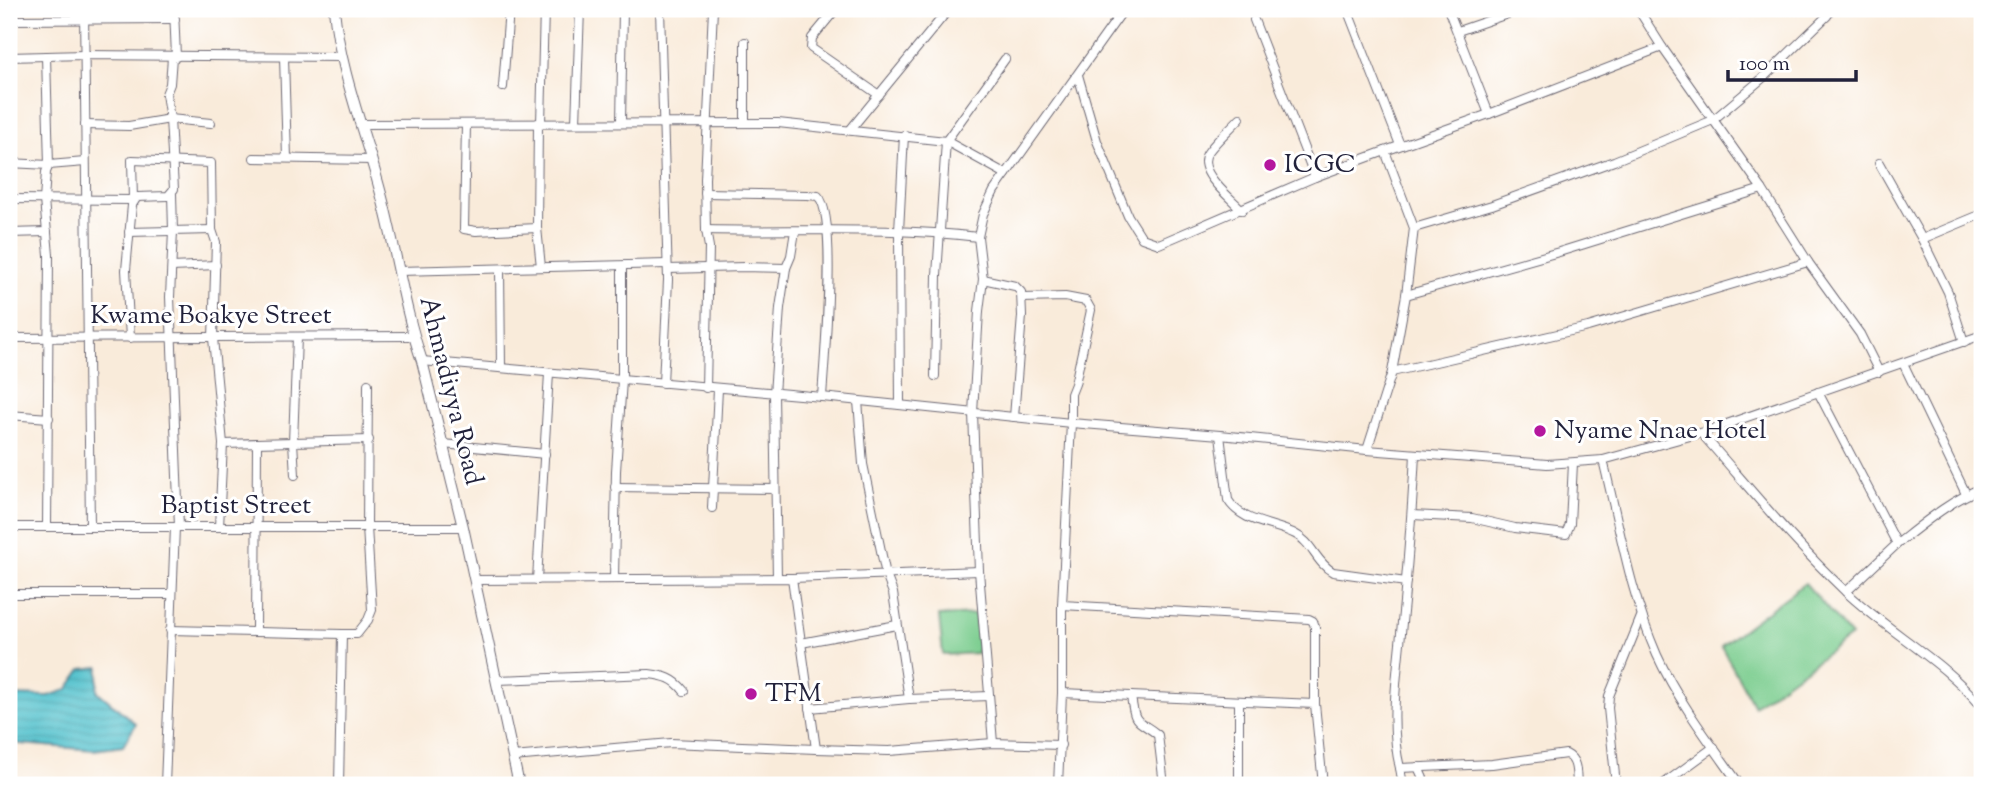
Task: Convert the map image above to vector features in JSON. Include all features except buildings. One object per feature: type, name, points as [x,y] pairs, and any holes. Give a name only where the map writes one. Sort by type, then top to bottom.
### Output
[{"type":"street","points":[[165,785],[170,630],[177,527],[170,298],[174,189],[166,94],[174,57],[174,9]]},
{"type":"street","name":"Ahmadiyya Road","points":[[334,9],[342,57],[372,160],[463,527],[519,785]]},
{"type":"street","points":[[503,87],[509,9]]},
{"type":"street","points":[[541,267],[537,228],[544,9]]},
{"type":"street","points":[[576,123],[580,9]]},
{"type":"street","points":[[621,122],[623,9]]},
{"type":"street","points":[[660,9],[668,266],[663,383]]},
{"type":"street","points":[[706,388],[709,247],[705,193],[706,123],[713,9]]},
{"type":"street","points":[[836,9],[812,38],[809,44],[811,48],[879,95]]},
{"type":"street","points":[[850,130],[949,9]]},
{"type":"street","points":[[993,743],[979,572],[973,413],[983,279],[978,237],[983,214],[1006,174],[1124,9]]},
{"type":"street","points":[[1347,9],[1400,145]]},
{"type":"street","points":[[1448,9],[1489,114]]},
{"type":"street","points":[[1458,31],[1522,9]]},
{"type":"street","points":[[1639,9],[1662,47],[1762,188],[1808,262],[1860,334],[1879,372]]},
{"type":"street","points":[[1414,228],[1492,205],[1614,161],[1713,120],[1764,77],[1827,16],[1830,9]]},
{"type":"street","points":[[9,20],[84,13],[175,19]]},
{"type":"street","points":[[84,13],[90,527]]},
{"type":"street","points":[[1254,20],[1315,177]]},
{"type":"street","points":[[745,42],[745,123]]},
{"type":"street","points":[[1078,75],[1097,141],[1128,216],[1142,238],[1159,244],[1315,177],[1662,47]]},
{"type":"street","points":[[46,56],[49,165],[44,200],[50,256],[47,527]]},
{"type":"street","points":[[9,57],[342,57]]},
{"type":"street","points":[[284,57],[287,159]]},
{"type":"street","points":[[935,376],[946,141],[1005,59]]},
{"type":"street","points":[[85,125],[129,126],[170,118],[211,123]]},
{"type":"street","points":[[1240,118],[1206,155],[1205,166],[1211,180],[1242,210]]},
{"type":"street","points":[[361,124],[778,123],[946,141],[1006,174]]},
{"type":"street","points":[[466,124],[464,229],[476,231],[537,228]]},
{"type":"street","points":[[900,405],[899,231],[904,135]]},
{"type":"street","points":[[1367,450],[1392,372],[1406,295],[1414,228],[1385,151]]},
{"type":"street","points":[[254,158],[372,160]]},
{"type":"street","points":[[130,338],[127,270],[133,200],[132,160],[211,163],[212,230],[216,242],[213,338],[223,444],[219,527]]},
{"type":"street","points":[[9,163],[49,165],[85,162]]},
{"type":"street","points":[[1879,163],[1948,292],[1964,342]]},
{"type":"street","points":[[1406,295],[1559,252],[1762,188]]},
{"type":"street","points":[[705,193],[818,196],[824,203],[828,229],[822,397]]},
{"type":"street","points":[[9,198],[133,200],[137,197],[172,194]]},
{"type":"street","points":[[1922,239],[1982,215]]},
{"type":"street","points":[[706,230],[828,229],[978,237]]},
{"type":"street","points":[[130,232],[212,230]]},
{"type":"street","points":[[777,578],[774,394],[780,308],[795,231]]},
{"type":"street","points":[[9,233],[47,232]]},
{"type":"street","points":[[1392,372],[1588,327],[1808,262]]},
{"type":"street","points":[[172,267],[216,265]]},
{"type":"street","points":[[614,579],[615,487],[622,380],[622,266]]},
{"type":"street","points":[[399,271],[622,266],[786,268]]},
{"type":"street","points":[[500,269],[501,368]]},
{"type":"street","points":[[983,279],[1015,286],[1021,292],[1014,417]]},
{"type":"street","points":[[1021,298],[1065,297],[1086,301],[1091,310],[1070,394],[1058,785]]},
{"type":"street","points":[[422,361],[822,397],[1071,423],[1547,464],[1603,460],[1701,433],[1982,335]]},
{"type":"street","name":"Kwame Boakye Street","points":[[9,338],[414,336]]},
{"type":"street","points":[[295,475],[293,442],[297,337]]},
{"type":"street","points":[[1903,363],[1966,494]]},
{"type":"street","points":[[537,580],[549,373]]},
{"type":"street","points":[[170,630],[357,634],[372,610],[367,527],[368,384]]},
{"type":"street","points":[[712,508],[718,389]]},
{"type":"street","points":[[1818,392],[1897,544]]},
{"type":"street","points":[[858,401],[863,464],[886,575],[893,593],[909,699]]},
{"type":"street","points":[[9,415],[49,418]]},
{"type":"street","points":[[1701,433],[1846,592],[1942,667],[1982,707]]},
{"type":"street","points":[[1220,435],[1228,500],[1233,508],[1243,515],[1298,535],[1306,541],[1322,566],[1333,572],[1406,582]]},
{"type":"street","points":[[223,444],[369,440]]},
{"type":"street","points":[[256,632],[257,444]]},
{"type":"street","points":[[443,444],[545,454]]},
{"type":"street","points":[[1402,785],[1395,745],[1394,710],[1415,454]]},
{"type":"street","points":[[1603,460],[1642,617],[1668,677],[1740,785]]},
{"type":"street","points":[[1412,515],[1472,518],[1515,528],[1566,534],[1570,524],[1573,463]]},
{"type":"street","points":[[615,487],[775,489]]},
{"type":"street","points":[[1846,592],[1927,520],[1966,494],[1982,488]]},
{"type":"street","name":"Baptist Street","points":[[9,527],[463,527]]},
{"type":"street","points":[[474,580],[792,578],[979,572]]},
{"type":"street","points":[[792,578],[816,749]]},
{"type":"street","points":[[9,594],[172,594]]},
{"type":"street","points":[[1062,605],[1313,621],[1315,704],[1323,785]]},
{"type":"street","points":[[1616,785],[1609,696],[1642,617]]},
{"type":"street","points":[[801,643],[897,625]]},
{"type":"street","points":[[339,785],[342,634]]},
{"type":"street","points":[[497,680],[649,674],[667,676],[676,681],[684,691]]},
{"type":"street","points":[[1062,693],[1315,704]]},
{"type":"street","points":[[810,708],[909,699],[989,696]]},
{"type":"street","points":[[1130,696],[1133,716],[1158,735],[1164,785]]},
{"type":"street","points":[[1238,776],[1239,701]]},
{"type":"street","points":[[513,757],[671,743],[889,751],[993,743],[1061,746]]},
{"type":"street","points":[[1662,785],[1714,747]]},
{"type":"street","points":[[1400,768],[1492,764],[1566,754],[1574,758],[1577,785]]},
{"type":"street","points":[[1419,767],[1426,785]]},
{"type":"green space","points":[[1805,583],[1851,636],[1754,706],[1721,646]]},
{"type":"green space","points":[[975,614],[978,653],[943,655],[939,616]]},
{"type":"water","points":[[99,667],[97,691],[136,724],[123,746],[94,750],[9,743],[9,695],[48,696],[67,690],[82,669]]},
{"type":"place","name":"ICGC","points":[[1270,165]]},
{"type":"place","name":"Nyame Nnae Hotel","points":[[1540,431]]},
{"type":"place","name":"TFM","points":[[751,694]]}]
